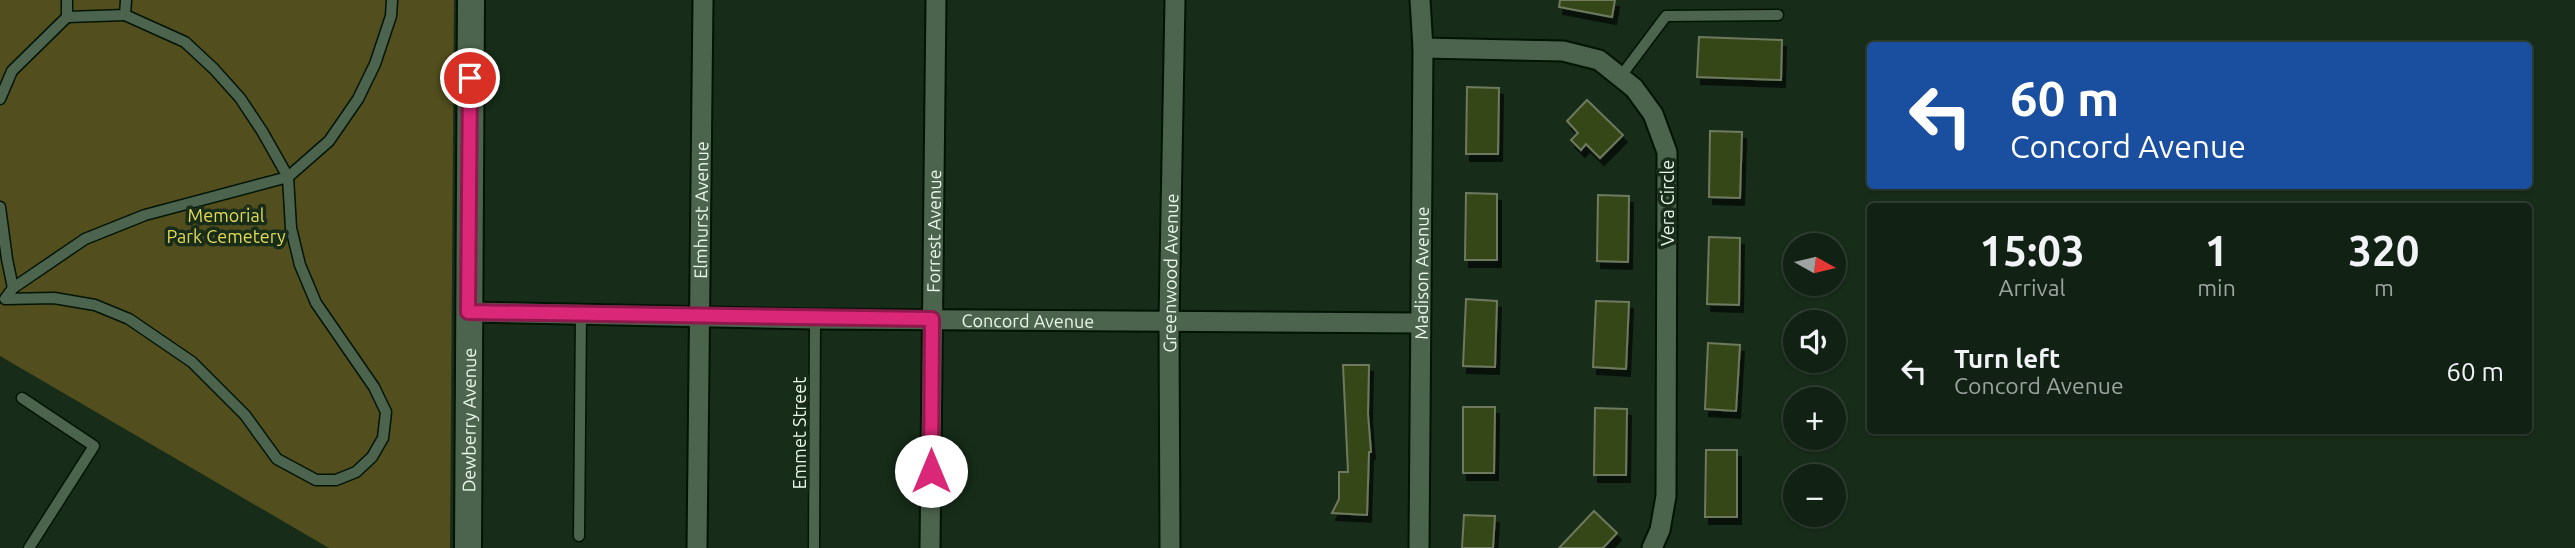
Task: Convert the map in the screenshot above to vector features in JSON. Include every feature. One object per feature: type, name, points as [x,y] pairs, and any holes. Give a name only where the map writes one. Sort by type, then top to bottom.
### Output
[{"type":"street","name":"Dewberry Avenue","points":[[468,548],[471,0]]},
{"type":"street","name":"Elmhurst Avenue","points":[[697,548],[703,0]]},
{"type":"street","name":"Forrest Avenue","points":[[930,548],[936,0]]},
{"type":"street","name":"Greenwood Avenue","points":[[1170,548],[1169,320],[1175,0]]},
{"type":"street","name":"Madison Avenue","points":[[1419,548],[1423,48],[1420,0]]},
{"type":"street","name":"Vera Circle","points":[[1423,48],[1563,51],[1599,60],[1634,88],[1653,114],[1667,152],[1666,496],[1660,530],[1652,548]]},
{"type":"street","name":"Concord Avenue","points":[[468,312],[815,319],[1419,323]]},
{"type":"lane","points":[[67,0],[67,17]]},
{"type":"lane","points":[[125,15],[126,0]]},
{"type":"lane","points":[[3,303],[13,288],[85,239],[145,215],[288,177],[329,141],[358,99],[375,64],[391,16],[393,0]]},
{"type":"lane","points":[[0,99],[12,72],[67,17],[125,15],[185,42],[214,69],[255,120],[288,177],[291,228],[306,277],[316,303],[374,387],[386,412],[383,439],[372,457],[356,472],[336,480],[316,480],[277,458],[245,415],[192,362],[129,319],[95,305],[54,298],[3,303]]},
{"type":"lane","points":[[1621,76],[1666,16],[1777,15]]},
{"type":"lane","points":[[0,207],[13,288]]},
{"type":"lane","points":[[579,536],[581,315]]},
{"type":"lane","name":"Emmet Street","points":[[814,548],[815,319]]},
{"type":"lane","points":[[22,398],[94,446],[29,548]]},
{"type":"green space","name":"Memorial Park Cemetery","points":[[0,0],[454,0],[450,548],[329,548],[0,356]]},
{"type":"building","points":[[1560,0],[1615,0],[1612,17],[1559,7]]},
{"type":"building","points":[[1699,37],[1782,40],[1781,80],[1697,77]]},
{"type":"building","points":[[1467,87],[1499,88],[1498,154],[1466,154]]},
{"type":"building","points":[[1587,100],[1623,135],[1600,158],[1586,144],[1581,150],[1571,140],[1578,133],[1567,121]]},
{"type":"building","points":[[1710,131],[1742,132],[1740,198],[1709,197]]},
{"type":"building","points":[[1466,193],[1497,194],[1497,260],[1465,260]]},
{"type":"building","points":[[1598,195],[1629,196],[1628,262],[1597,261]]},
{"type":"building","points":[[1709,237],[1740,238],[1739,305],[1707,304]]},
{"type":"building","points":[[1466,299],[1497,301],[1495,367],[1463,366]]},
{"type":"building","points":[[1596,301],[1629,302],[1626,369],[1593,367]]},
{"type":"building","points":[[1708,343],[1740,345],[1736,411],[1705,409]]},
{"type":"building","points":[[1343,365],[1369,365],[1368,414],[1371,452],[1367,515],[1332,513],[1339,499],[1339,472],[1348,472]]},
{"type":"building","points":[[1463,407],[1495,407],[1494,473],[1463,473]]},
{"type":"building","points":[[1595,408],[1627,409],[1626,475],[1594,475]]},
{"type":"building","points":[[1706,450],[1737,450],[1737,517],[1705,517]]},
{"type":"building","points":[[1594,511],[1617,533],[1603,548],[1559,548]]},
{"type":"building","points":[[1464,515],[1495,516],[1493,548],[1462,548]]},
{"type":"route","points":[[470,78],[468,312],[932,319],[931,471]]}]
